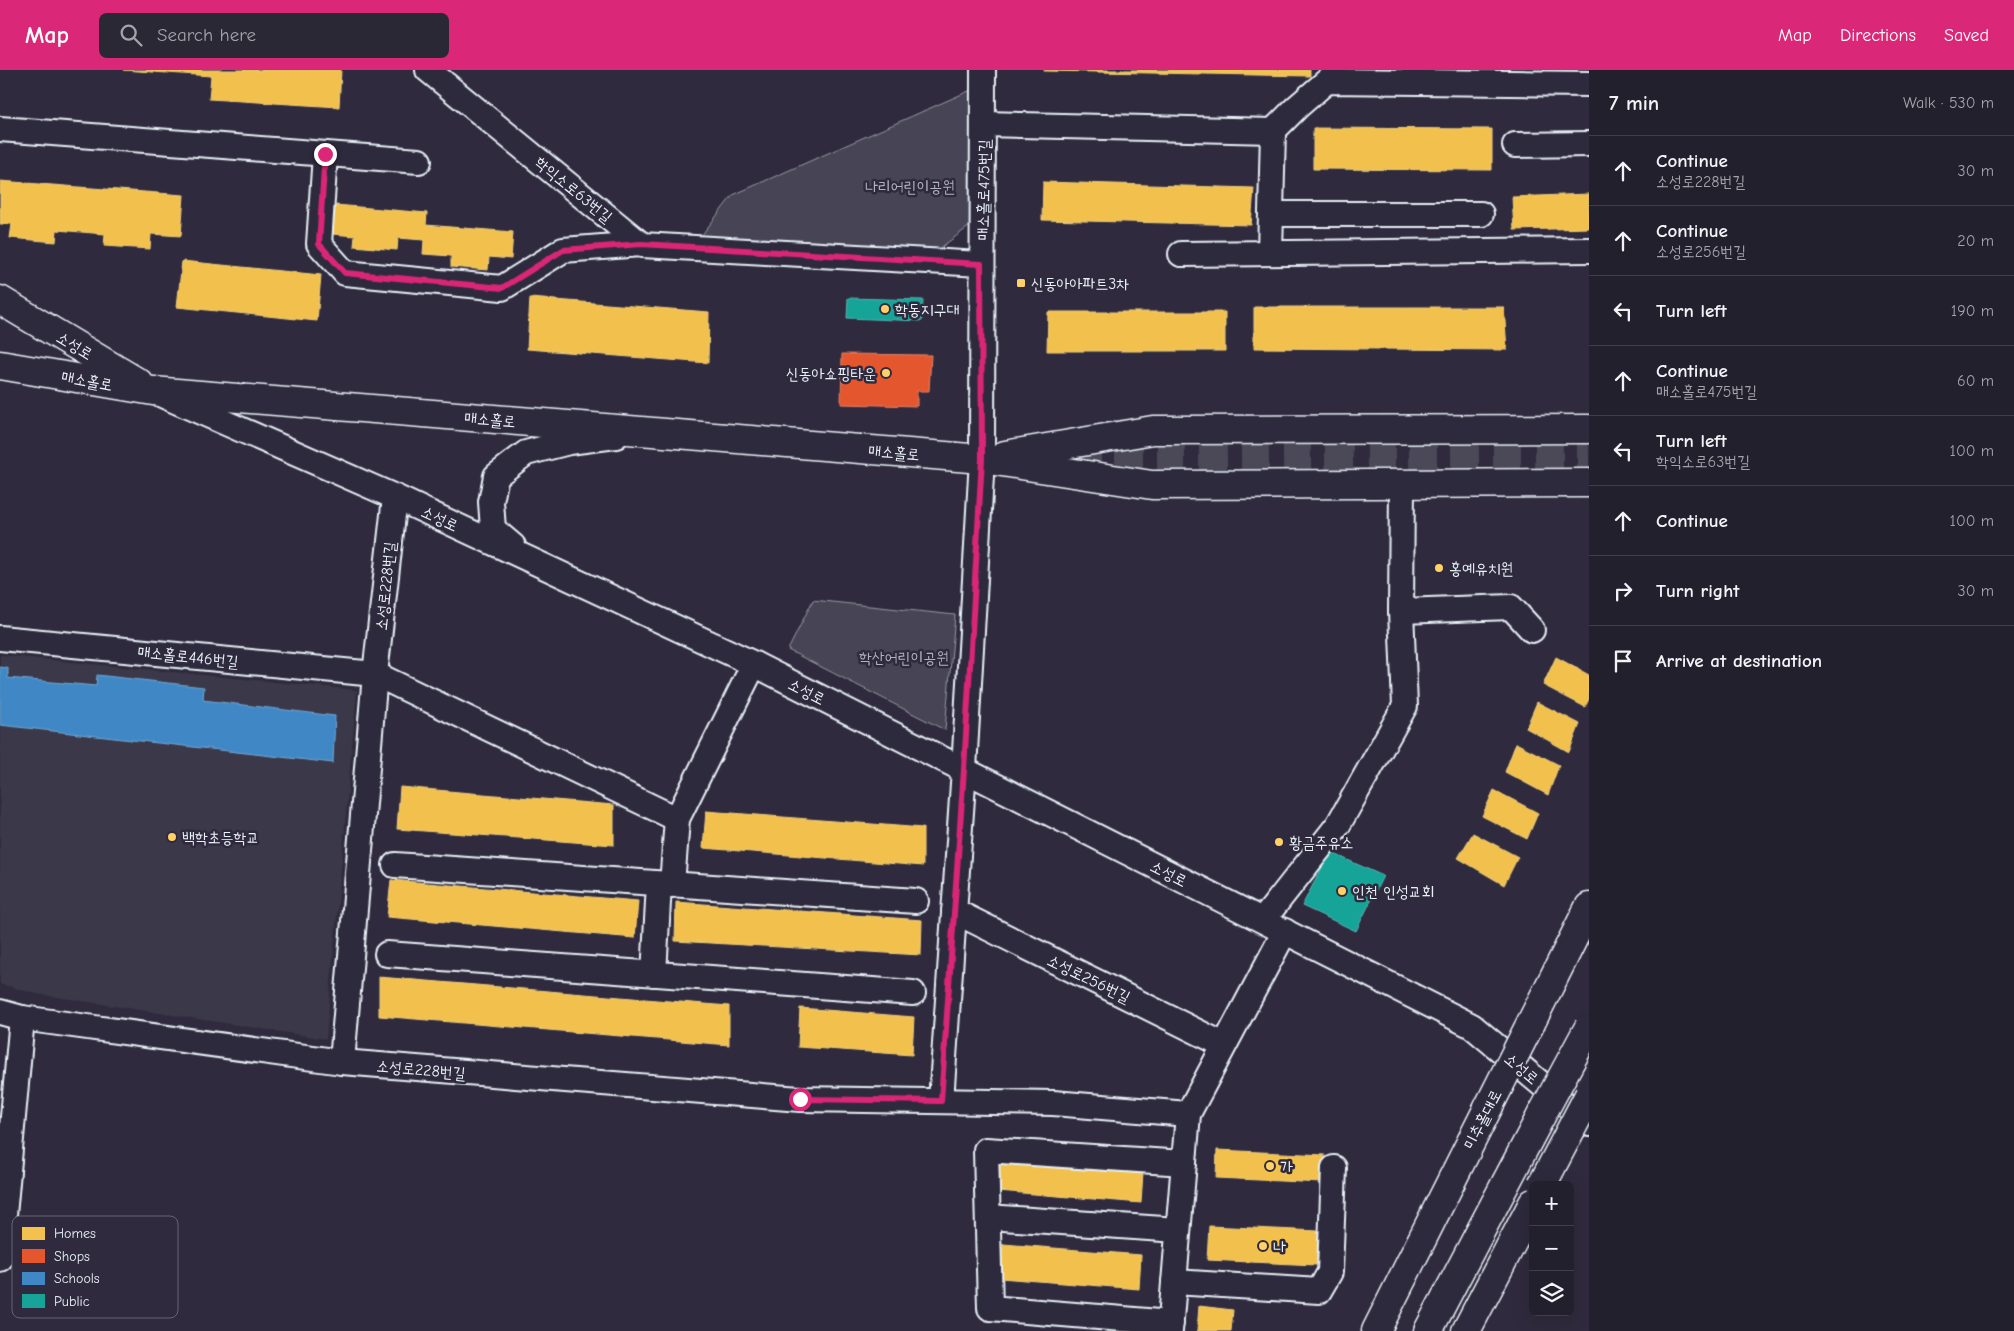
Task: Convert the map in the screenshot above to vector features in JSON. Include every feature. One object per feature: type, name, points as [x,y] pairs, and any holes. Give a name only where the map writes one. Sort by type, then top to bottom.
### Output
[{"type":"main road","name":"소성로","points":[[0,300],[154,391]]},
{"type":"main road","name":"매소홀로","points":[[0,365],[154,391],[982,459]]},
{"type":"main road","points":[[982,459],[1153,430],[1589,430]]},
{"type":"main road","points":[[982,459],[1152,485],[1588,484]]},
{"type":"main road","name":"미추홀대로","points":[[1376,1331],[1589,907]]},
{"type":"main road","points":[[1428,1331],[1589,1026]]},
{"type":"main road","points":[[1544,1181],[1589,1095]]},
{"type":"main road","points":[[1466,1331],[1529,1211]]},
{"type":"street","name":"학익소로63번길","points":[[428,70],[641,244]]},
{"type":"street","name":"매소홀로475번길","points":[[941,1101],[964,769],[982,459],[981,264],[984,124],[983,70]]},
{"type":"street","points":[[1270,253],[1273,131],[1327,76],[1469,76],[1589,84]]},
{"type":"street","points":[[984,124],[1273,131]]},
{"type":"street","points":[[0,129],[419,161]]},
{"type":"street","points":[[1515,145],[1589,144]]},
{"type":"street","points":[[325,154],[319,244],[345,273],[502,288],[563,250],[641,244],[981,264]]},
{"type":"street","points":[[1271,214],[1481,214]]},
{"type":"street","points":[[1181,254],[1589,250]]},
{"type":"street","name":"소성로","points":[[154,391],[395,497],[754,664],[1472,1026],[1589,1124]]},
{"type":"street","points":[[527,558],[493,529],[491,502],[496,476],[526,453],[569,442],[647,432]]},
{"type":"street","points":[[1263,920],[1338,825],[1405,706],[1401,611],[1402,484]]},
{"type":"street","name":"소성로228번길","points":[[395,497],[375,674],[342,1062],[800,1099],[941,1101]]},
{"type":"street","points":[[1401,611],[1511,607],[1532,630]]},
{"type":"street","name":"매소홀로446번길","points":[[0,638],[375,674]]},
{"type":"street","points":[[654,974],[677,819],[754,664]]},
{"type":"street","points":[[375,674],[677,819]]},
{"type":"street","points":[[395,866],[916,901]]},
{"type":"street","name":"소성로256번길","points":[[954,911],[1224,1045]]},
{"type":"street","points":[[1184,1163],[986,1150],[990,1308],[1170,1327],[1178,1230],[1184,1163],[1188,1114],[1285,931]]},
{"type":"street","points":[[387,954],[913,993]]},
{"type":"street","points":[[0,1259],[11,1015],[342,1062]]},
{"type":"street","points":[[941,1101],[1053,1103],[1188,1114]]},
{"type":"street","points":[[1174,1282],[1319,1291],[1330,1272],[1334,1168]]},
{"type":"street","points":[[988,1217],[1178,1230]]},
{"type":"shaded area","name":"백학초등학교","points":[[0,655],[357,690],[326,1039],[37,994],[0,984]]},
{"type":"green space","name":"나리어린이공원","points":[[978,87],[970,226],[936,251],[697,241],[733,195]]},
{"type":"green space","name":"학산어린이공원","points":[[813,600],[955,615],[945,730],[788,650]]},
{"type":"building: Homes","points":[[123,70],[341,70],[339,107],[209,99],[211,76]]},
{"type":"building: Homes","points":[[1310,70],[1310,76],[1044,71]]},
{"type":"building: Homes","points":[[1313,128],[1492,129],[1492,170],[1313,169]]},
{"type":"building: Homes","points":[[0,181],[184,195],[181,236],[151,234],[150,249],[104,246],[105,234],[57,230],[56,242],[10,238],[12,224],[0,224]]},
{"type":"building: Homes","points":[[1043,182],[1254,188],[1251,225],[1042,220]]},
{"type":"building: Homes","points":[[1589,194],[1589,228],[1514,230],[1512,197]]},
{"type":"building: Homes","points":[[336,205],[427,213],[426,225],[513,232],[511,259],[489,257],[488,270],[451,267],[451,256],[423,254],[424,240],[398,238],[397,250],[354,246],[355,236],[332,234]]},
{"type":"building: Homes","points":[[182,261],[321,275],[317,321],[177,307]]},
{"type":"building: Homes","points":[[530,298],[709,312],[708,363],[527,349]]},
{"type":"building: Homes","points":[[1254,307],[1504,307],[1507,350],[1254,348]]},
{"type":"building: Homes","points":[[1048,312],[1225,312],[1225,351],[1047,351]]},
{"type":"building: Homes","points":[[1556,657],[1589,675],[1589,699],[1585,707],[1543,685]]},
{"type":"building: Homes","points":[[1537,702],[1580,724],[1569,752],[1526,728]]},
{"type":"building: Homes","points":[[1516,743],[1559,765],[1548,795],[1505,772]]},
{"type":"building: Homes","points":[[400,787],[614,805],[614,845],[397,829]]},
{"type":"building: Homes","points":[[1494,790],[1538,813],[1527,839],[1482,816]]},
{"type":"building: Homes","points":[[706,811],[923,828],[923,866],[703,848]]},
{"type":"building: Homes","points":[[1473,833],[1518,857],[1504,885],[1458,858]]},
{"type":"building: Homes","points":[[391,880],[638,901],[635,938],[387,917]]},
{"type":"building: Homes","points":[[676,902],[922,920],[921,955],[675,941]]},
{"type":"building: Homes","points":[[379,977],[729,1006],[729,1045],[379,1016]]},
{"type":"building: Homes","points":[[800,1008],[914,1017],[912,1055],[798,1047]]},
{"type":"building: Homes","name":"가","points":[[1217,1150],[1325,1155],[1323,1183],[1216,1178]]},
{"type":"building: Homes","points":[[1001,1160],[1143,1172],[1141,1203],[998,1191]]},
{"type":"building: Homes","name":"나","points":[[1209,1226],[1318,1231],[1316,1265],[1207,1260]]},
{"type":"building: Homes","points":[[1003,1244],[1141,1255],[1139,1289],[1000,1278]]},
{"type":"building: Homes","points":[[1199,1306],[1233,1310],[1231,1331],[1197,1331]]},
{"type":"building: Shops","name":"신동아쇼핑타운","points":[[842,354],[931,355],[929,391],[917,391],[917,406],[841,404]]},
{"type":"building: Schools","points":[[0,667],[8,668],[8,678],[96,686],[97,675],[204,687],[203,700],[335,716],[333,763],[0,725]]},
{"type":"building: Public","name":"학동지구대","points":[[848,298],[923,300],[922,321],[847,318]]},
{"type":"building: Public","name":"인천 인성교회","points":[[1330,852],[1383,876],[1356,931],[1302,906]]},
{"type":"tunnel","points":[[1031,459],[1589,454]]},
{"type":"place","name":"신동아아파트3차","points":[[1021,283]]},
{"type":"place","name":"학동지구대","points":[[885,309]]},
{"type":"place","name":"신동아쇼핑타운","points":[[886,373]]},
{"type":"place","name":"홍예유치원","points":[[1439,568]]},
{"type":"place","name":"백학초등학교","points":[[172,837]]},
{"type":"place","name":"황금주유소","points":[[1279,842]]},
{"type":"place","name":"인천 인성교회","points":[[1342,891]]},
{"type":"place","name":"가","points":[[1270,1166]]},
{"type":"place","name":"나","points":[[1263,1246]]},
{"type":"route","points":[[325,154],[319,244],[345,273],[502,288],[563,250],[641,244],[981,264],[982,459],[964,769],[941,1101],[800,1099]]}]
